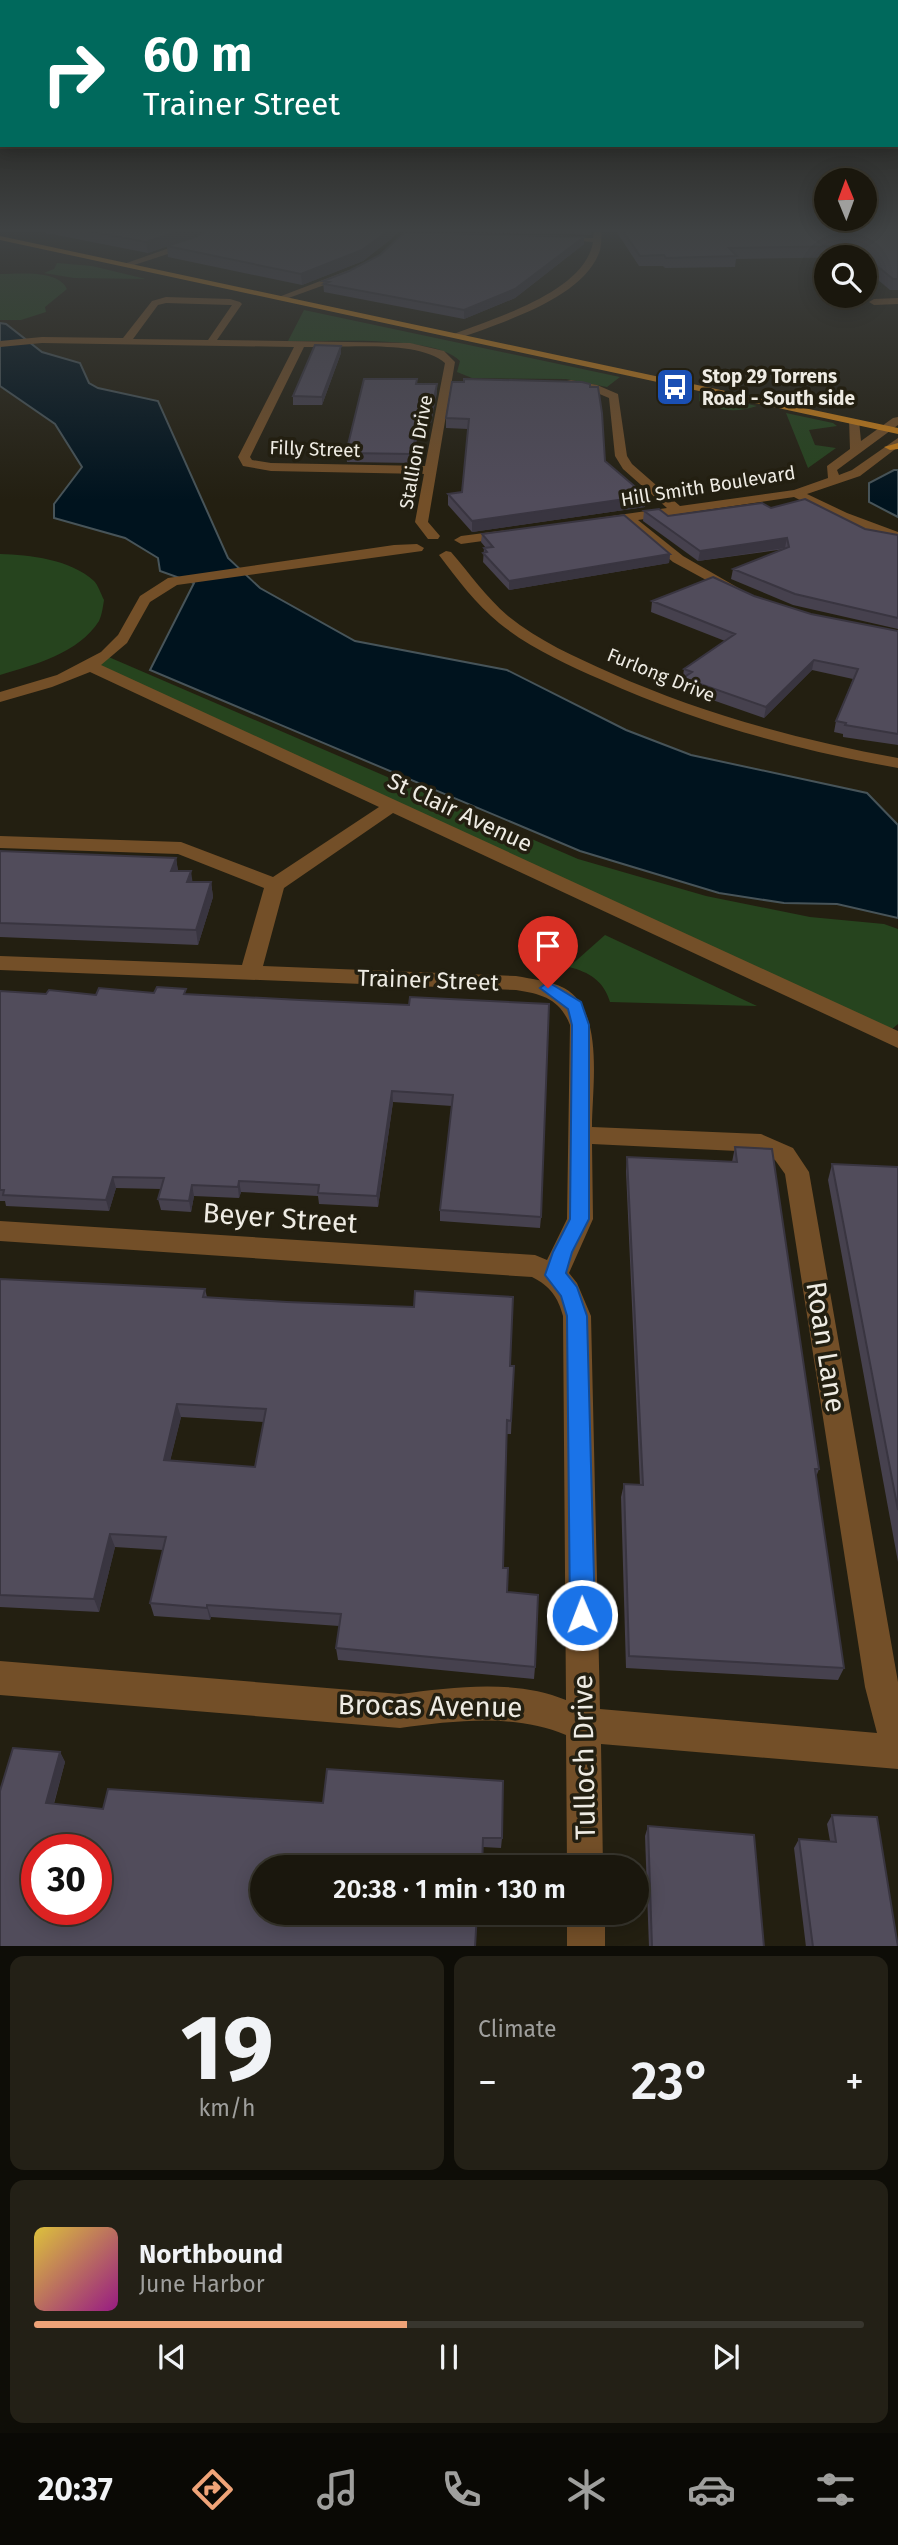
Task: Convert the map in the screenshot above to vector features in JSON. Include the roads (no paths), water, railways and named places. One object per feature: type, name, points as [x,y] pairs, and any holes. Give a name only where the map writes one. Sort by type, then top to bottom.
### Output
[{"type":"main road","points":[[380,319],[884,428]]},
{"type":"main road","points":[[417,319],[897,423]]},
{"type":"street","points":[[125,341],[143,319]]},
{"type":"street","points":[[211,342],[227,319]]},
{"type":"street","points":[[457,335],[497,319]]},
{"type":"street","name":"Stallion Drive","points":[[0,344],[43,340],[410,346],[440,353],[450,362],[421,522],[433,536]]},
{"type":"street","name":"Filly Street","points":[[300,345],[244,457],[247,463],[271,467],[429,470]]},
{"type":"street","points":[[447,380],[459,380]]},
{"type":"street","points":[[561,382],[593,387],[614,396],[621,456],[627,466],[677,510]]},
{"type":"street","points":[[853,421],[856,449]]},
{"type":"street","points":[[834,479],[831,469],[884,428],[897,423]]},
{"type":"street","name":"Hill Smith Boulevard","points":[[589,523],[796,493],[856,473],[895,445]]},
{"type":"street","points":[[796,493],[842,516],[898,537]]},
{"type":"street","points":[[628,518],[678,559],[748,596]]},
{"type":"street","points":[[417,548],[417,542],[433,536],[449,536],[461,540],[523,532]]},
{"type":"street","points":[[0,696],[32,688],[88,666],[117,646],[132,626],[143,602],[153,591],[173,581],[394,549],[417,548],[425,553],[446,555],[462,549],[461,540]]},
{"type":"street","name":"Furlong Drive","points":[[446,555],[494,611],[558,653],[606,677],[715,720],[807,745],[898,763]]},
{"type":"street","name":"St Clair Avenue","points":[[88,666],[898,1040]]},
{"type":"street","points":[[250,975],[275,885],[391,807]]},
{"type":"street","points":[[0,842],[181,848],[275,885]]},
{"type":"street","name":"Trainer Street","points":[[0,963],[250,975],[516,983],[548,988],[575,1006],[581,1025],[580,1219],[555,1275]]},
{"type":"street","name":"Roan Lane","points":[[581,1135],[761,1143],[784,1154],[797,1172],[882,1686],[898,1745]]},
{"type":"street","name":"Beyer Street","points":[[0,1231],[535,1266],[555,1275]]},
{"type":"street","name":"Tulloch Drive","points":[[555,1275],[570,1293],[577,1316],[585,1855]]},
{"type":"street","name":"Brocas Avenue","points":[[0,1678],[400,1711],[466,1703],[533,1708],[543,1709],[583,1725],[898,1752]]},
{"type":"street","points":[[586,1925],[586,1946]]},
{"type":"water","points":[[0,323],[6,324],[42,352],[80,363],[89,383],[98,388],[158,401],[228,558],[260,588],[355,641],[507,670],[626,730],[691,755],[867,793],[898,825],[898,918],[837,904],[784,903],[719,893],[580,851],[150,670],[194,583],[160,571],[158,558],[125,538],[54,518],[54,504],[82,467],[55,424],[0,386]]},
{"type":"water","points":[[898,470],[898,517],[869,502],[869,483]]},
{"type":"place","name":"Stop 29 Torrens Road - South side","points":[[675,387]]}]
